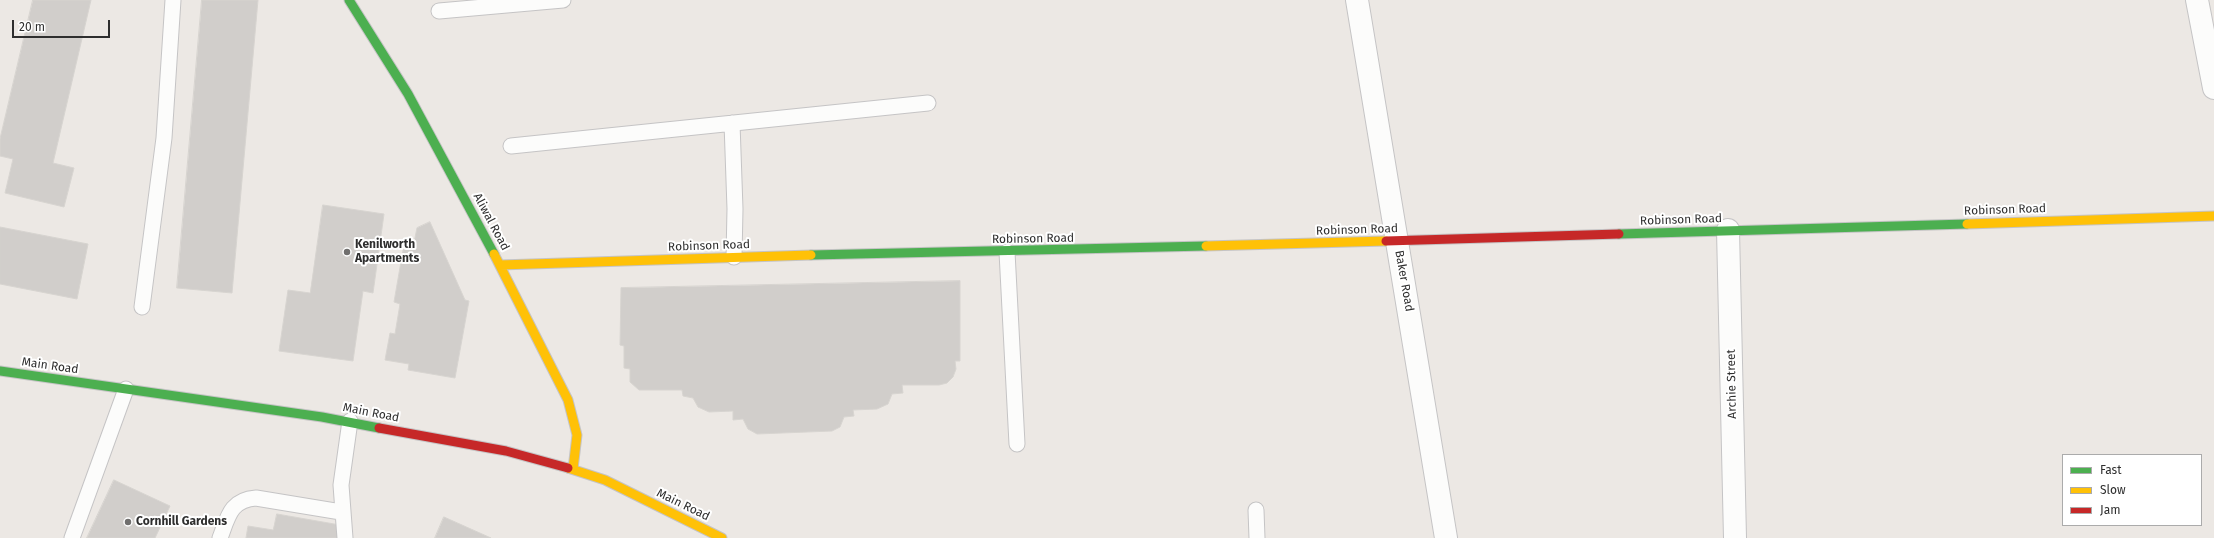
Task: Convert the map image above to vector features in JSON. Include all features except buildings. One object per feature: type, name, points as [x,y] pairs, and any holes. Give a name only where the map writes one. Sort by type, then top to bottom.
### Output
[{"type":"street","name":"Aliwal Road","points":[[349,0],[408,94],[500,265],[568,400],[577,435],[572,469]]},
{"type":"street","name":"Baker Road","points":[[1357,0],[1446,538]]},
{"type":"street","points":[[2197,0],[2214,85]]},
{"type":"street","name":"Robinson Road","points":[[500,265],[734,257],[1007,252],[1397,241],[2214,216]]},
{"type":"street","name":"Archie Street","points":[[1728,230],[1735,538]]},
{"type":"street","name":"Main Road","points":[[0,371],[350,421],[506,451],[572,469],[604,480],[711,536]]},
{"type":"lane","points":[[142,307],[164,138],[173,0]]},
{"type":"lane","points":[[439,11],[563,0]]},
{"type":"lane","points":[[510,146],[928,103]]},
{"type":"lane","points":[[732,123],[736,209],[734,257]]},
{"type":"lane","points":[[1007,252],[1017,444]]},
{"type":"lane","points":[[72,538],[126,389]]},
{"type":"lane","points":[[345,538],[341,486],[350,421]]},
{"type":"lane","points":[[220,538],[236,504],[245,499],[256,498],[342,512]]},
{"type":"lane","points":[[1256,510],[1257,538]]},
{"type":"traffic: fast","points":[[349,0],[408,94],[494,254]]},
{"type":"traffic: fast","points":[[1619,234],[1967,224]]},
{"type":"traffic: fast","points":[[811,255],[1206,246]]},
{"type":"traffic: fast","points":[[0,371],[322,417],[379,428]]},
{"type":"traffic: slow","points":[[1967,224],[2214,216]]},
{"type":"traffic: slow","points":[[1206,246],[1386,241]]},
{"type":"traffic: slow","points":[[494,254],[568,400],[577,435],[573,469]]},
{"type":"traffic: slow","points":[[500,265],[811,255]]},
{"type":"traffic: slow","points":[[568,468],[605,480],[722,538]]},
{"type":"traffic: jam","points":[[1386,241],[1619,234]]},
{"type":"traffic: jam","points":[[379,428],[506,451],[568,468]]},
{"type":"place","name":"Kenilworth Apartments","points":[[347,252]]},
{"type":"place","name":"Cornhill Gardens","points":[[128,522]]}]
